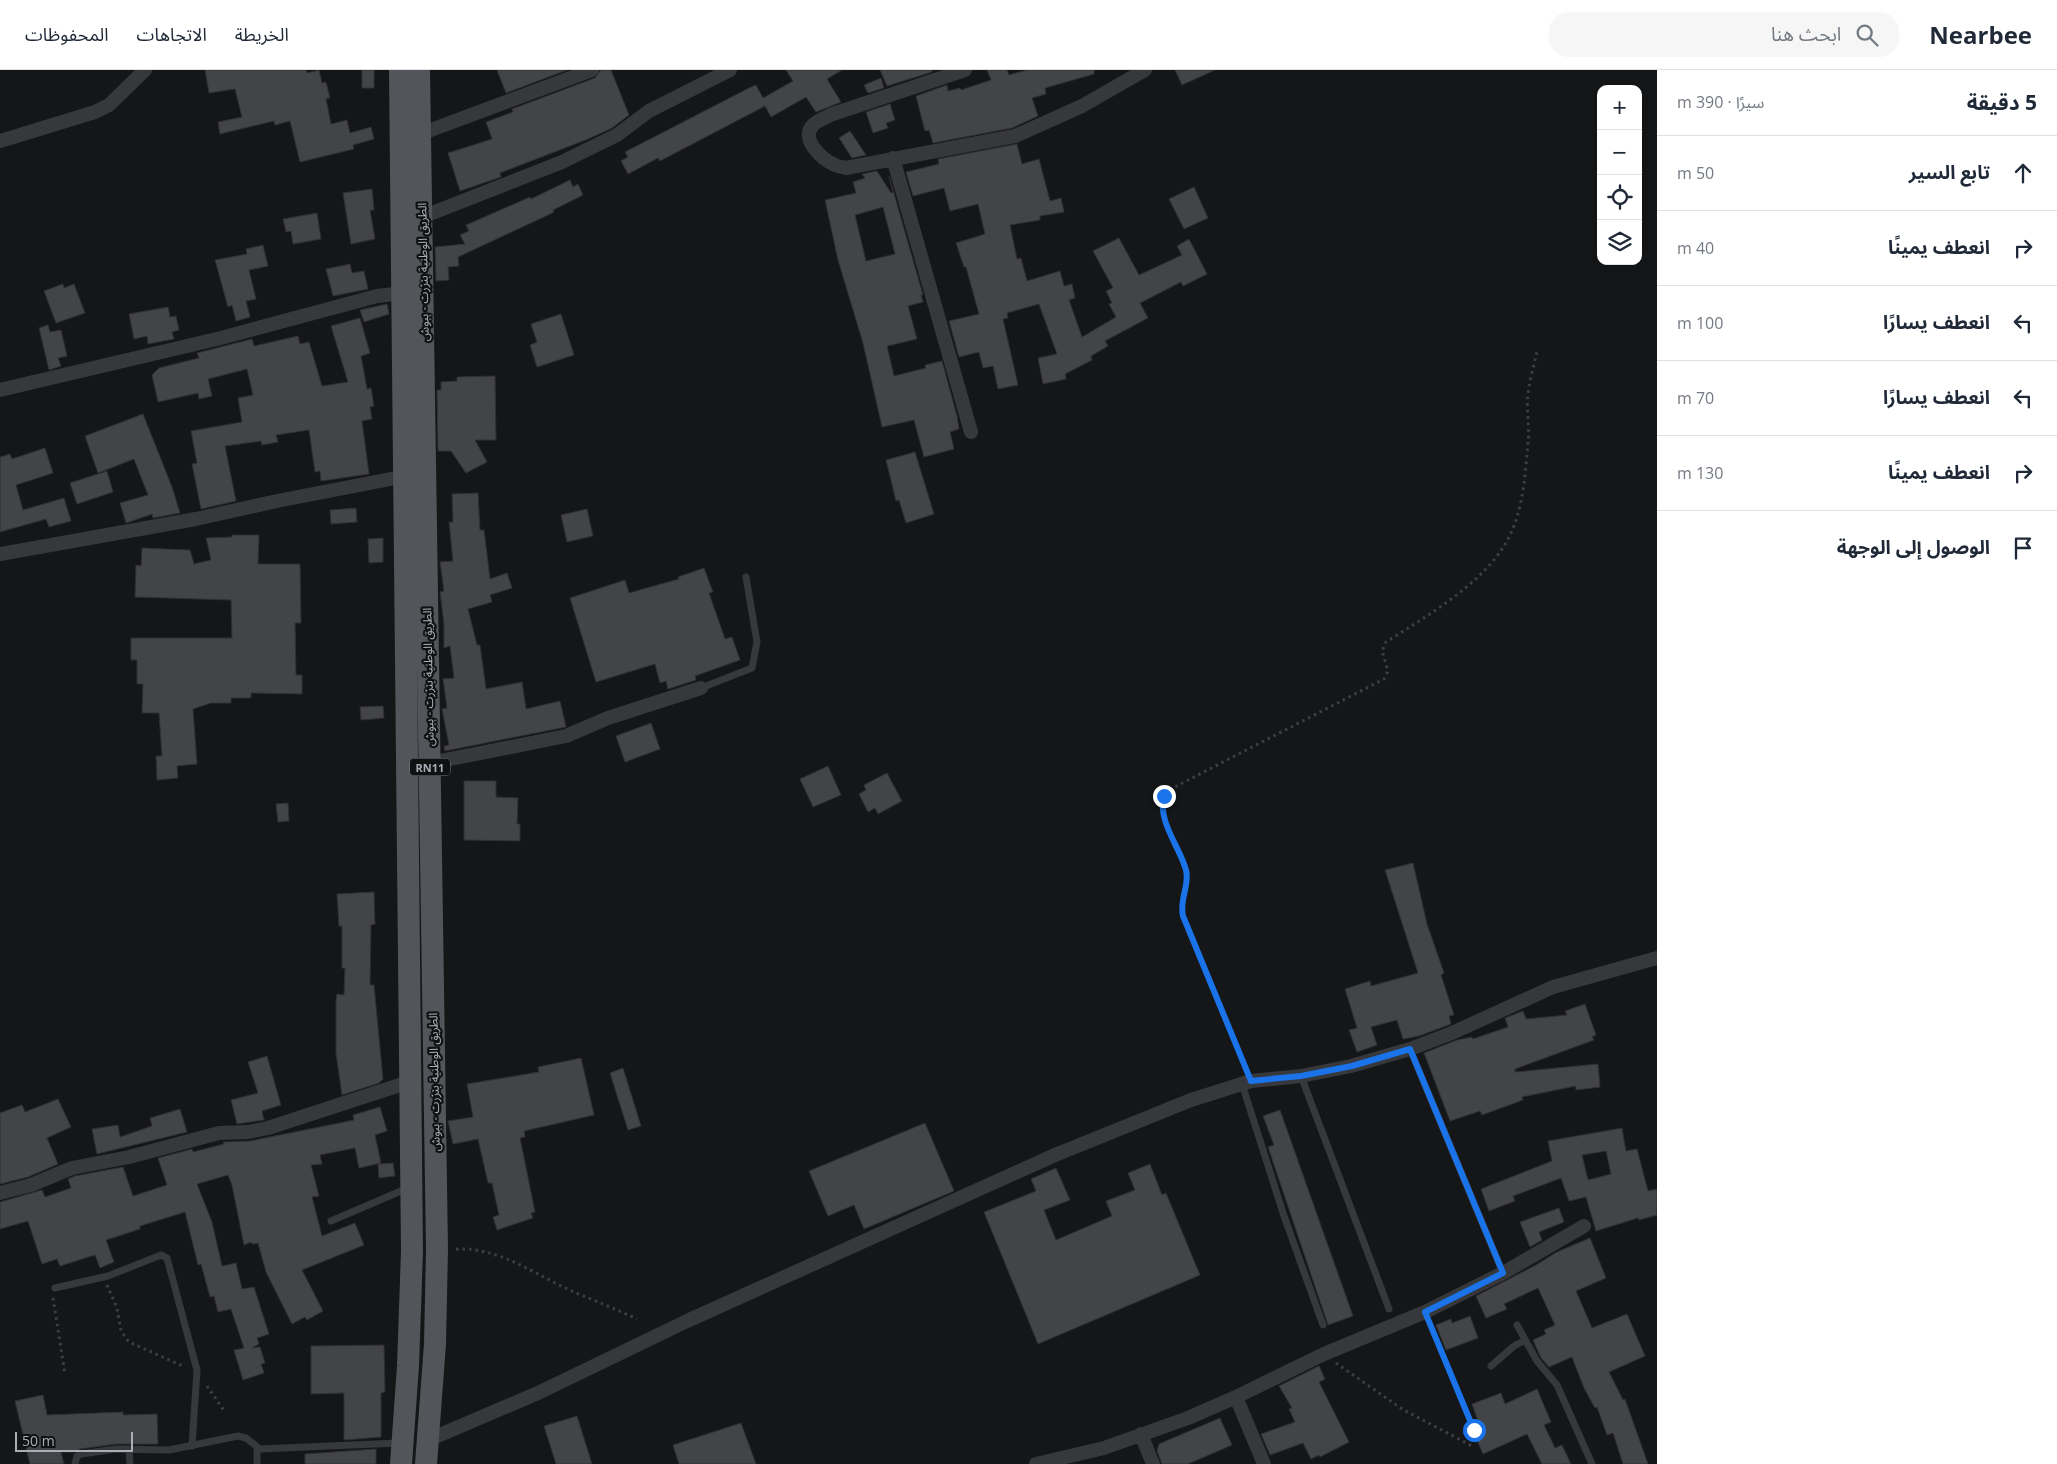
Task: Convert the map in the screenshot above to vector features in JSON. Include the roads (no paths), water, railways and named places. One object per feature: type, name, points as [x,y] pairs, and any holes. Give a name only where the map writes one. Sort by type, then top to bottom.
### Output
[{"type":"main road","name":"الطريق الوطنية بنزرت - ببوش","points":[[400,70],[406,476],[409,1082],[412,1251],[408,1366],[402,1453]]},
{"type":"main road","name":"الطريق الوطنية بنزرت - ببوش","points":[[419,70],[437,1249],[435,1344],[426,1464]]},
{"type":"street","points":[[0,141],[95,112],[109,105],[145,70]]},
{"type":"street","points":[[420,134],[592,70]]},
{"type":"street","points":[[422,217],[562,162],[618,135],[649,111],[730,70]]},
{"type":"street","points":[[965,70],[830,114],[812,125],[809,131],[810,142],[816,151],[835,166],[846,168],[1015,136],[1082,106],[1145,70]]},
{"type":"street","points":[[893,158],[971,432]]},
{"type":"street","points":[[0,390],[221,338],[377,296],[403,293]]},
{"type":"street","points":[[0,554],[196,519],[276,501],[406,476]]},
{"type":"street","points":[[430,763],[566,736],[608,718],[701,688]]},
{"type":"street","points":[[428,1440],[538,1393],[687,1322],[1055,1155],[1191,1100],[1247,1083],[1301,1076],[1352,1066],[1410,1049],[1452,1033],[1552,987],[1657,958]]},
{"type":"street","points":[[0,1193],[31,1185],[72,1168],[130,1157],[219,1133],[248,1132],[268,1128],[409,1082]]},
{"type":"street","points":[[1036,1464],[1104,1448],[1236,1397],[1324,1354],[1425,1312],[1503,1273],[1584,1226]]},
{"type":"street","points":[[1236,1397],[1264,1464]]},
{"type":"street","points":[[1141,1434],[1153,1464]]},
{"type":"lane","points":[[701,688],[752,668],[757,642],[746,577]]},
{"type":"lane","points":[[1410,1049],[1503,1273]]},
{"type":"lane","points":[[1301,1076],[1389,1309]]},
{"type":"lane","points":[[1247,1083],[1284,1216],[1323,1325]]},
{"type":"lane","points":[[331,1221],[411,1187]]},
{"type":"lane","points":[[55,1288],[104,1277],[161,1255],[167,1258],[198,1376],[192,1446]]},
{"type":"lane","points":[[1517,1325],[1539,1364],[1557,1385],[1592,1464]]},
{"type":"lane","points":[[1491,1366],[1514,1346],[1525,1340]]},
{"type":"lane","points":[[74,1464],[77,1456],[81,1454],[128,1448],[169,1450],[238,1436],[246,1438],[256,1448],[257,1464]]},
{"type":"lane","points":[[128,1448],[130,1464]]},
{"type":"lane","points":[[256,1448],[402,1453]]}]
